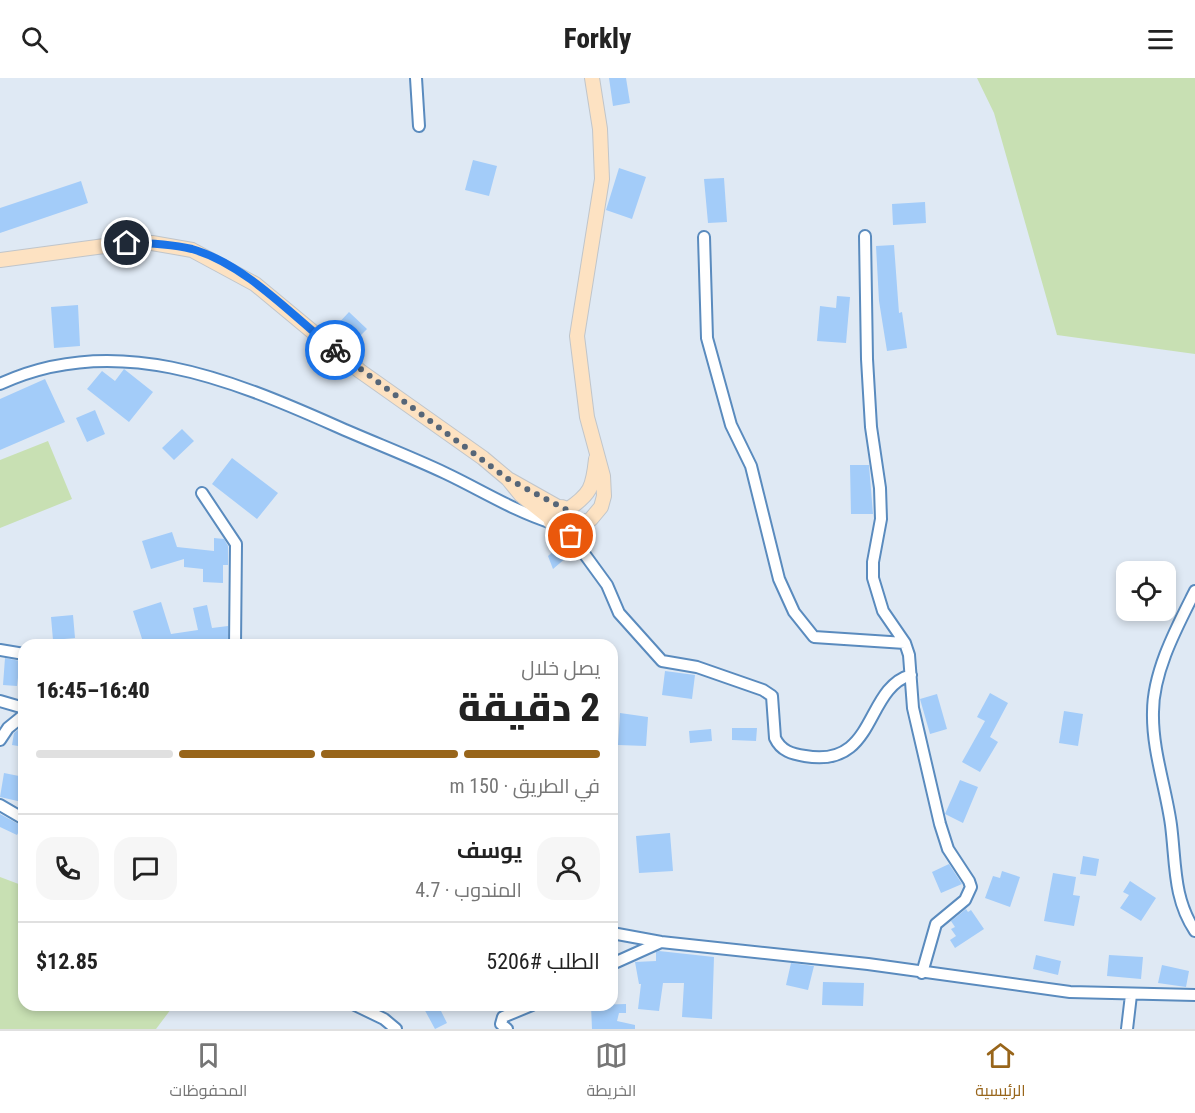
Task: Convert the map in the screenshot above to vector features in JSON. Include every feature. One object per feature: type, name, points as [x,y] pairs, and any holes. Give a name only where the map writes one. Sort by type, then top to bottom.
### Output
[{"type":"main road","points":[[0,260],[127,243],[152,243],[192,250],[255,284],[369,378],[483,458],[508,479],[521,495],[577,526],[585,522],[601,507],[604,483],[596,457],[582,386],[577,336],[602,179],[600,129],[592,78]]},
{"type":"main road","points":[[560,518],[583,500],[589,492],[596,457]]},
{"type":"street","points":[[416,78],[419,126]]},
{"type":"street","points":[[865,236],[867,360],[871,427],[880,488],[881,519],[873,562],[873,578],[883,611],[905,643],[911,675],[913,708],[940,824],[948,849],[971,887],[965,900],[936,924],[922,973]]},
{"type":"street","points":[[704,237],[707,338],[731,425],[751,466],[767,539],[787,600],[814,637],[905,643]]},
{"type":"street","points":[[0,384],[38,369],[96,360],[141,362],[201,373],[285,403],[446,474],[518,511],[560,518],[607,585],[619,613],[662,661],[697,667],[763,690],[772,696],[774,738],[788,752],[814,758],[843,754],[863,734],[897,680],[911,675]]},
{"type":"street","points":[[202,493],[236,544],[235,639]]},
{"type":"street","points":[[1195,591],[1161,671],[1153,711],[1158,763],[1171,827],[1177,890],[1181,908],[1195,931]]},
{"type":"street","points":[[0,650],[18,653]]},
{"type":"street","points":[[0,701],[18,706]]},
{"type":"street","points":[[0,740],[8,728],[18,720]]},
{"type":"street","points":[[0,805],[18,816]]},
{"type":"street","points":[[618,934],[661,942],[802,956],[1070,992],[1195,996]]},
{"type":"street","points":[[618,961],[661,942]]},
{"type":"street","points":[[1127,1029],[1131,995]]},
{"type":"street","points":[[367,1011],[384,1019],[396,1029]]},
{"type":"street","points":[[507,1029],[501,1024],[503,1017],[518,1011]]},
{"type":"green space","points":[[977,78],[1195,78],[1195,354],[1057,335],[994,113]]},
{"type":"green space","points":[[48,441],[72,499],[0,528],[0,460]]},
{"type":"green space","points":[[0,877],[18,884],[18,1011],[170,1011],[156,1029],[0,1029]]},
{"type":"building","points":[[609,78],[626,78],[630,103],[613,106]]},
{"type":"building","points":[[473,160],[497,166],[489,196],[465,190]]},
{"type":"building","points":[[619,168],[646,177],[632,219],[606,210]]},
{"type":"building","points":[[724,178],[727,222],[708,223],[704,179]]},
{"type":"building","points":[[81,181],[88,203],[0,233],[0,208]]},
{"type":"building","points":[[925,202],[926,223],[893,225],[892,204]]},
{"type":"building","points":[[894,245],[899,313],[902,312],[907,348],[887,351],[879,301],[876,246]]},
{"type":"building","points":[[837,296],[850,297],[846,343],[817,341],[820,306],[836,308]]},
{"type":"building","points":[[78,305],[80,346],[54,348],[51,307]]},
{"type":"building","points":[[349,312],[367,329],[352,344],[335,327]]},
{"type":"building","points":[[124,369],[153,392],[129,422],[87,389],[102,371],[115,381]]},
{"type":"building","points":[[45,379],[65,422],[0,450],[0,399]]},
{"type":"building","points":[[95,410],[105,434],[87,442],[76,418]]},
{"type":"building","points":[[182,429],[194,441],[174,460],[162,448]]},
{"type":"building","points":[[232,458],[278,493],[257,519],[212,484]]},
{"type":"building","points":[[850,465],[869,465],[873,514],[851,514]]},
{"type":"building","points":[[172,532],[177,547],[214,551],[214,538],[224,539],[228,546],[228,565],[223,565],[223,583],[203,582],[203,569],[184,567],[184,559],[151,569],[142,541]]},
{"type":"building","points":[[558,547],[567,557],[553,569],[548,556]]},
{"type":"building","points":[[161,602],[171,634],[198,630],[193,608],[207,605],[212,628],[228,626],[228,639],[142,639],[133,611]]},
{"type":"building","points":[[73,615],[75,638],[53,639],[51,617]]},
{"type":"building","points":[[5,658],[18,661],[17,686],[3,685]]},
{"type":"building","points":[[665,671],[695,675],[692,699],[662,695]]},
{"type":"building","points":[[990,693],[1008,703],[990,737],[998,742],[980,772],[962,762],[985,721],[977,717]]},
{"type":"building","points":[[937,694],[947,729],[930,734],[920,699]]},
{"type":"building","points":[[1064,711],[1083,714],[1078,746],[1059,743]]},
{"type":"building","points":[[620,713],[648,717],[646,746],[618,745]]},
{"type":"building","points":[[732,728],[757,728],[756,741],[732,740]]},
{"type":"building","points":[[711,729],[712,741],[690,743],[689,731]]},
{"type":"building","points":[[18,730],[18,746],[12,745],[14,733]]},
{"type":"building","points":[[4,773],[18,776],[18,801],[0,797]]},
{"type":"building","points":[[960,780],[978,787],[963,823],[945,814]]},
{"type":"building","points":[[0,814],[18,824],[18,833],[17,835],[0,827]]},
{"type":"building","points":[[670,833],[673,871],[639,873],[636,836]]},
{"type":"building","points":[[1083,856],[1099,859],[1096,876],[1080,874]]},
{"type":"building","points":[[949,864],[962,884],[941,893],[932,872]]},
{"type":"building","points":[[1002,871],[1020,877],[1010,907],[985,898],[993,876],[1000,878]]},
{"type":"building","points":[[1053,873],[1076,877],[1073,895],[1080,896],[1074,926],[1044,921]]},
{"type":"building","points":[[1130,881],[1156,898],[1141,921],[1120,908],[1129,895],[1123,892]]},
{"type":"building","points":[[966,909],[968,912],[971,910],[984,929],[955,948],[950,940],[956,936],[951,929],[955,927],[951,921]]},
{"type":"building","points":[[656,952],[714,957],[712,1019],[682,1017],[684,983],[663,983],[659,1011],[638,1009],[641,984],[639,984],[635,962],[656,961]]},
{"type":"building","points":[[1036,955],[1061,961],[1058,975],[1033,969]]},
{"type":"building","points":[[1109,955],[1143,957],[1141,979],[1107,976]]},
{"type":"building","points":[[791,963],[814,966],[808,990],[786,985]]},
{"type":"building","points":[[1162,965],[1189,971],[1186,987],[1158,983]]},
{"type":"building","points":[[823,982],[864,983],[863,1006],[822,1005]]},
{"type":"building","points":[[618,1004],[626,1004],[626,1013],[619,1013],[617,1021],[635,1025],[635,1029],[592,1029],[591,1011],[618,1011]]},
{"type":"building","points":[[425,1011],[441,1011],[447,1023],[435,1029]]},
{"type":"way so far","points":[[335,350],[395,398],[483,458],[508,479],[567,510],[569,520],[564,525],[571,536]]},
{"type":"route","points":[[127,243],[152,243],[192,250],[215,260],[255,284],[335,350]]}]
